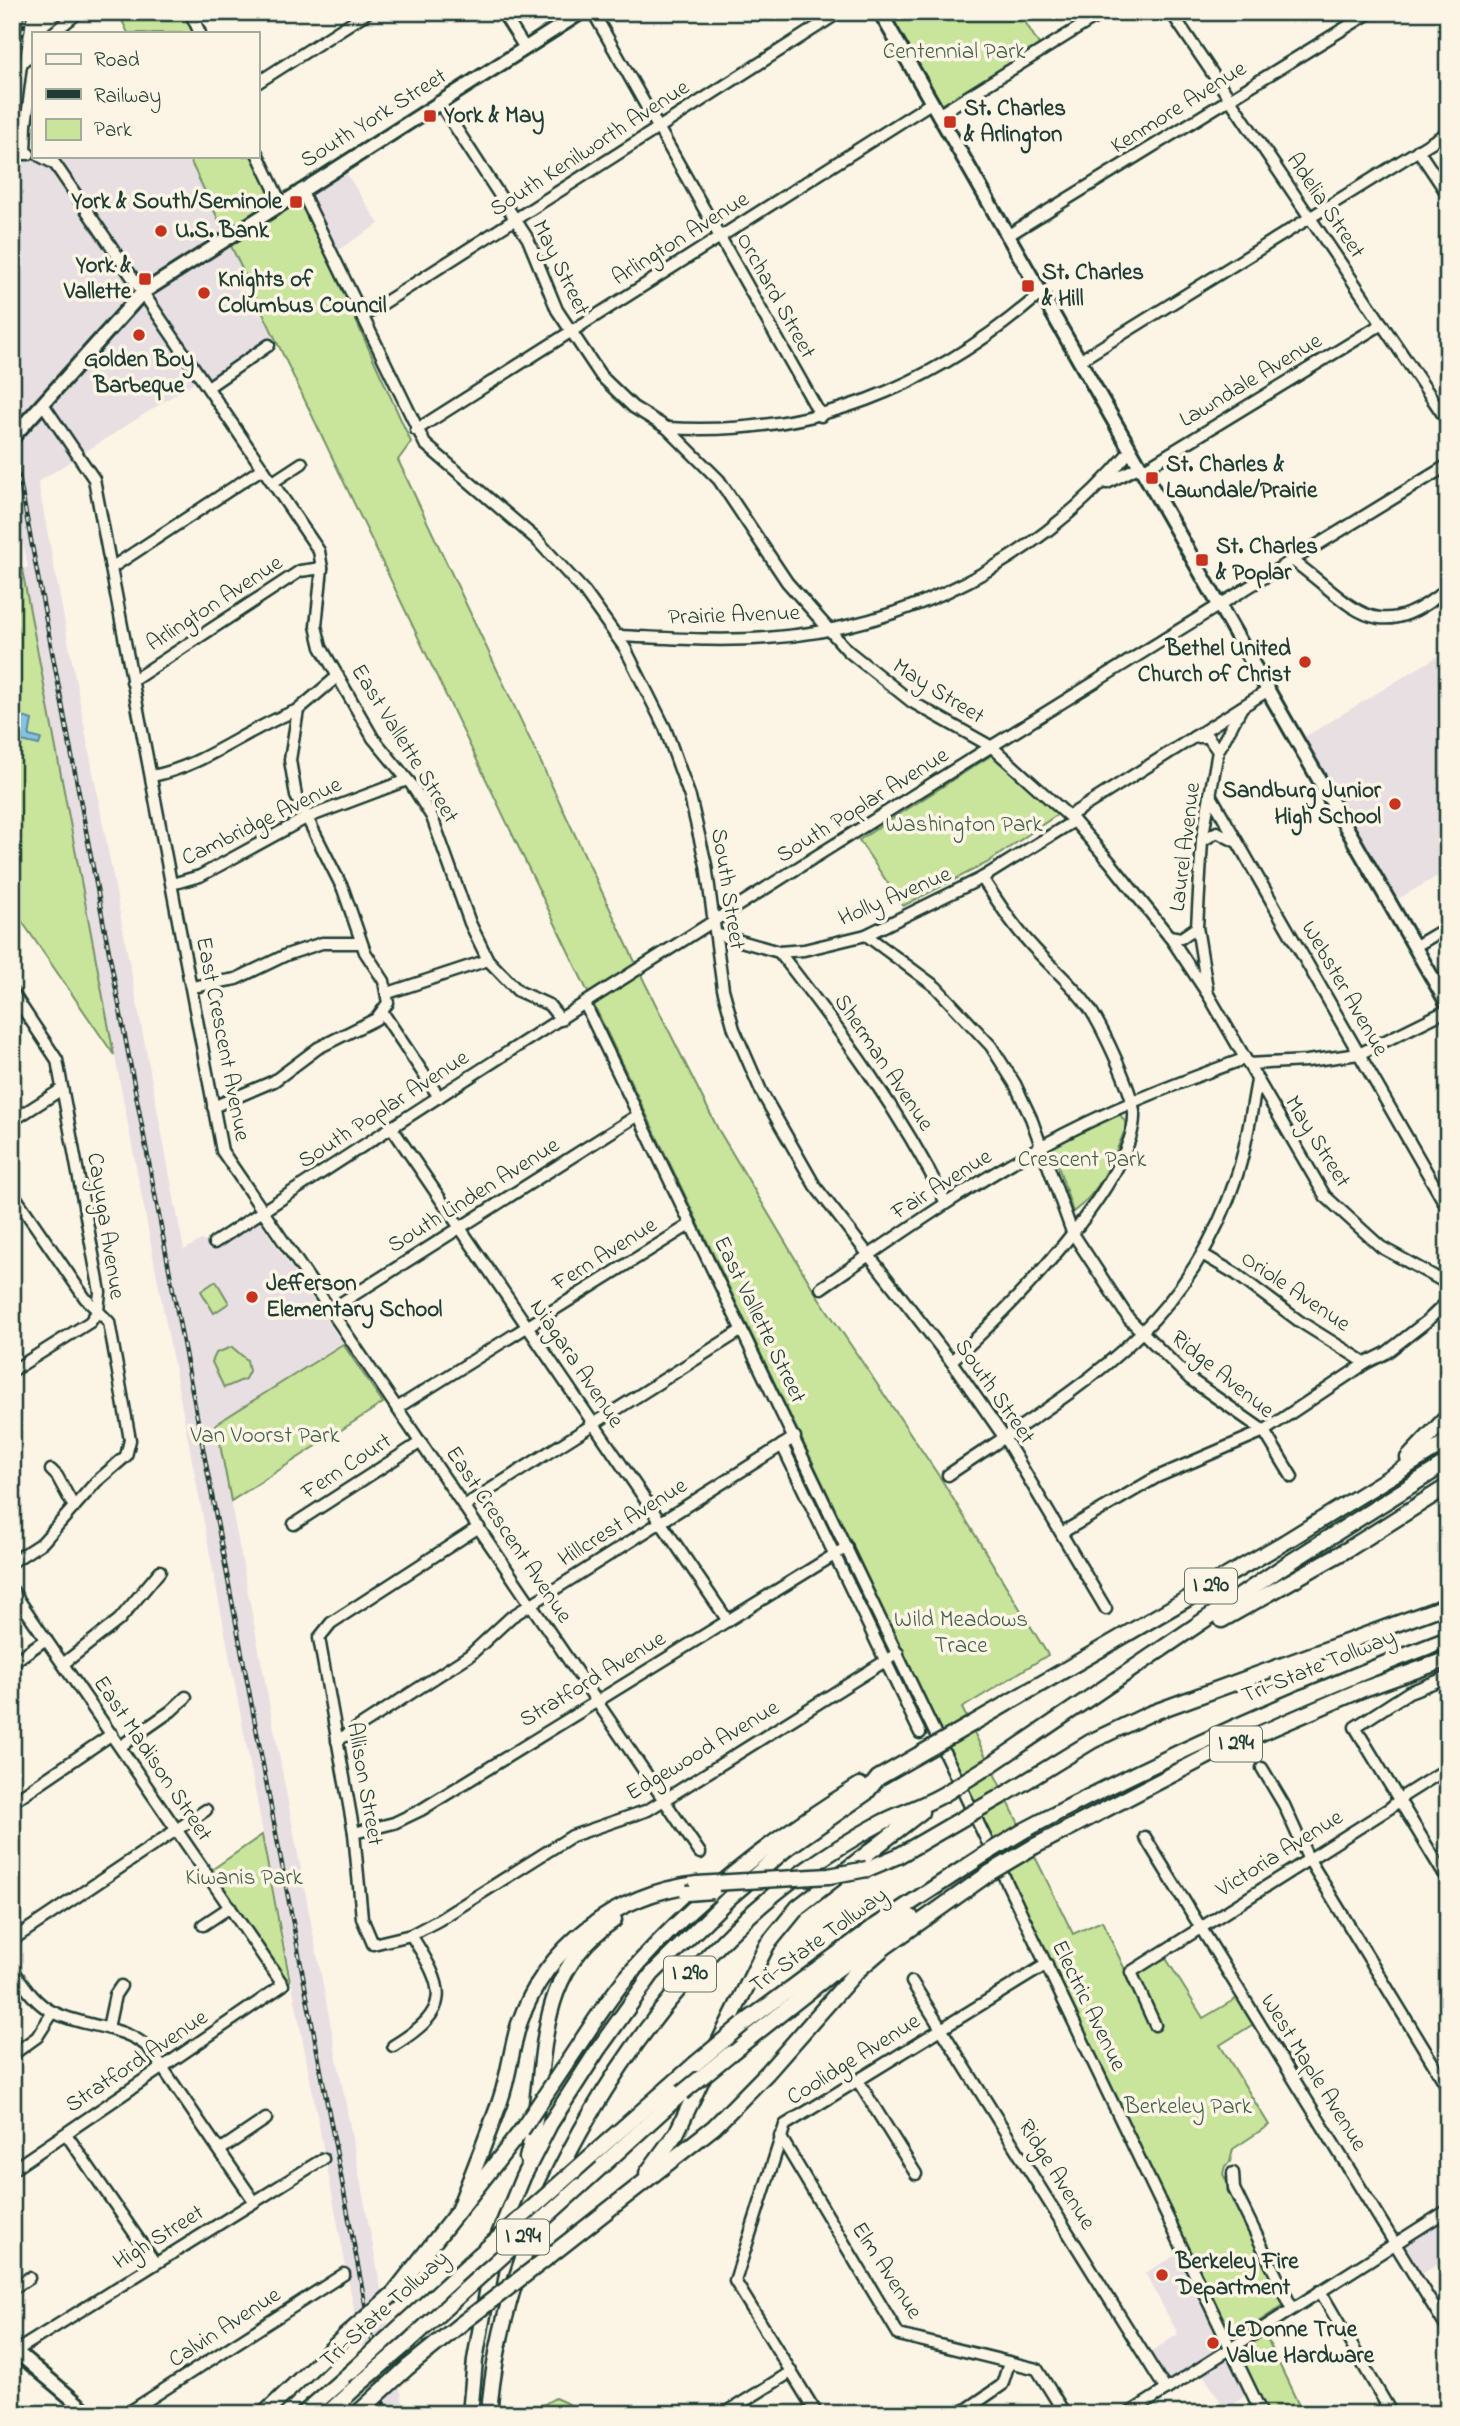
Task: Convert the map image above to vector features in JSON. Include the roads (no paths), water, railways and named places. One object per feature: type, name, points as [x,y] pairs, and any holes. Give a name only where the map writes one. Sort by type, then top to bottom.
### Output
[{"type":"highway","points":[[1356,1498],[1414,1452],[1448,1416]]},
{"type":"highway","name":"I 290","points":[[470,2414],[475,2360],[496,2242],[523,2176],[571,2090],[652,1974],[729,1898],[787,1848],[866,1793],[878,1779],[1356,1498],[1448,1441]]},
{"type":"highway","name":"I 290","points":[[489,2414],[503,2328],[527,2252],[578,2139],[643,2032],[700,1963],[767,1900],[838,1848],[949,1791],[992,1764],[1191,1632],[1284,1566],[1448,1462]]},
{"type":"highway","points":[[1191,1632],[1222,1620],[1350,1548],[1448,1486]]},
{"type":"highway","points":[[1350,1548],[1366,1545],[1448,1496]]},
{"type":"highway","points":[[458,2211],[501,2100],[522,2017],[547,1970],[579,1934],[616,1909],[662,1891],[761,1885],[867,1869],[898,1856],[1092,1741],[1149,1714],[1448,1605]]},
{"type":"highway","name":"Tri-State Tollway","points":[[303,2414],[695,2064],[743,2024],[874,1927],[1025,1830],[1145,1767],[1220,1733],[1448,1639]]},
{"type":"highway","name":"Tri-State Tollway","points":[[327,2414],[730,2053],[872,1943],[912,1916],[1033,1847],[1210,1755],[1362,1690],[1448,1658]]},
{"type":"highway","points":[[264,2414],[393,2294],[521,2131],[626,1979],[693,1909],[745,1863],[811,1815],[861,1785],[878,1779]]},
{"type":"highway","points":[[607,2214],[639,2183],[677,2132],[745,1985],[767,1945],[783,1925],[814,1892],[949,1791]]},
{"type":"highway","points":[[358,2413],[408,2367],[461,2324],[607,2214],[734,2108],[856,1972],[885,1947],[991,1871]]},
{"type":"highway","points":[[523,2176],[531,2147],[542,2044],[551,2008],[566,1973],[590,1941],[622,1915],[653,1901],[692,1889]]},
{"type":"main road","name":"South York Street","points":[[12,438],[142,293],[582,12]]},
{"type":"main road","points":[[880,12],[1448,1007]]},
{"type":"main road","points":[[14,2350],[90,2414]]},
{"type":"street","points":[[54,32],[79,12]]},
{"type":"street","points":[[190,12],[200,32]]},
{"type":"street","points":[[259,82],[368,12]]},
{"type":"street","points":[[502,12],[525,48]]},
{"type":"street","name":"Orchard Street","points":[[593,12],[821,415]]},
{"type":"street","name":"South Kenilworth Avenue","points":[[362,317],[840,12]]},
{"type":"street","points":[[938,115],[1104,12]]},
{"type":"street","name":"Adelia Street","points":[[1171,12],[1448,422]]},
{"type":"street","name":"Kenmore Avenue","points":[[1007,236],[1371,12]]},
{"type":"street","points":[[12,152],[29,154],[32,96]]},
{"type":"street","name":"May Street","points":[[439,102],[516,219],[534,251],[551,300],[592,365],[623,399],[667,428],[719,480],[787,582],[855,657],[896,691],[934,716],[992,747],[1071,819],[1169,936],[1209,996],[1318,1186],[1338,1210],[1392,1255],[1448,1284]]},
{"type":"street","name":"Arlington Avenue","points":[[416,430],[931,103]]},
{"type":"street","points":[[1079,361],[1448,132]]},
{"type":"street","points":[[1418,150],[1448,195]]},
{"type":"street","points":[[259,157],[281,203]]},
{"type":"street","name":"East Vallette Street","points":[[44,158],[55,164],[320,551],[322,568],[316,614],[321,647],[373,738],[407,780],[440,834],[464,906],[488,960],[518,991],[549,1005],[561,1020]]},
{"type":"street","name":"South Street","points":[[301,190],[425,444],[536,539],[584,591],[618,636],[652,699],[679,763],[699,830],[729,1012],[762,1093],[815,1186],[951,1361],[1004,1437],[1063,1532],[1106,1609]]},
{"type":"street","points":[[667,428],[738,429],[821,415],[880,396],[934,370],[976,344],[1040,294]]},
{"type":"street","name":"Lawndale Avenue","points":[[1100,487],[1140,469],[1382,324]]},
{"type":"street","points":[[208,387],[268,345]]},
{"type":"street","name":"East Crescent Avenue","points":[[43,404],[93,476],[222,1151],[700,1853]]},
{"type":"street","name":"Prairie Avenue","points":[[618,636],[741,639],[829,630],[900,611],[973,579],[1034,542],[1100,487],[1130,451]]},
{"type":"street","points":[[273,482],[302,463]]},
{"type":"street","name":"South Poplar Avenue","points":[[214,1242],[992,747],[1448,465]]},
{"type":"street","points":[[111,568],[263,468]]},
{"type":"street","points":[[1292,560],[1349,606],[1374,618],[1409,615],[1448,587]]},
{"type":"street","name":"Arlington Avenue","points":[[132,681],[300,572],[322,568]]},
{"type":"street","points":[[152,776],[180,771],[234,739],[298,710],[338,676]]},
{"type":"street","name":"Holly Avenue","points":[[716,934],[779,952],[866,935],[982,878],[1267,691]]},
{"type":"street","name":"Laurel Avenue","points":[[1209,996],[1197,927],[1202,841],[1218,751],[1242,707]]},
{"type":"street","points":[[213,1107],[274,1081],[318,1048],[383,1013],[388,993],[361,943],[343,889],[306,818],[291,774],[298,710]]},
{"type":"street","points":[[1192,738],[1208,737],[1218,751]]},
{"type":"street","name":"Cambridge Avenue","points":[[172,884],[200,876],[306,818],[407,780]]},
{"type":"street","name":"Webster Avenue","points":[[1210,794],[1446,1207]]},
{"type":"street","points":[[1202,841],[1217,832],[1224,833],[1238,844]]},
{"type":"street","points":[[951,1361],[1016,1301],[1072,1232],[1124,1150],[1134,1114],[1132,1102],[1092,1012],[1068,982],[1020,932],[982,878]]},
{"type":"street","points":[[1169,936],[1181,938],[1197,927]]},
{"type":"street","points":[[1414,947],[1448,927]]},
{"type":"street","name":"Ridge Avenue","points":[[866,935],[936,987],[980,1033],[1015,1084],[1042,1146],[1072,1232],[1100,1278],[1143,1334],[1190,1379],[1264,1431],[1292,1477]]},
{"type":"street","points":[[192,987],[236,979],[286,955],[322,943],[361,943]]},
{"type":"street","name":"Sherman Avenue","points":[[779,952],[879,1083],[911,1136],[946,1203]]},
{"type":"street","points":[[388,993],[488,960]]},
{"type":"street","name":"Cayuga Avenue","points":[[12,992],[53,1052],[100,1292],[98,1311],[109,1322],[130,1440],[125,1457],[112,1467],[43,1542],[12,1562]]},
{"type":"street","name":"East Vallette Street","points":[[585,1004],[898,1653]]},
{"type":"street","name":"Fair Avenue","points":[[821,1288],[946,1203],[1042,1146],[1132,1102],[1246,1062],[1307,1061],[1359,1054],[1448,1007]]},
{"type":"street","points":[[383,1013],[439,1097]]},
{"type":"street","points":[[948,1475],[1091,1378],[1143,1334],[1202,1254],[1238,1172],[1257,1081]]},
{"type":"street","points":[[12,1121],[62,1089]]},
{"type":"street","name":"South Linden Avenue","points":[[330,1310],[638,1115]]},
{"type":"street","name":"Niagara Avenue","points":[[391,1128],[728,1621]]},
{"type":"street","points":[[12,1192],[85,1298],[98,1311],[90,1322],[12,1371]]},
{"type":"street","name":"Fern Avenue","points":[[397,1408],[691,1224]]},
{"type":"street","name":"Oriole Avenue","points":[[1202,1254],[1237,1274],[1299,1321],[1366,1363]]},
{"type":"street","points":[[1063,1532],[1157,1477],[1264,1431],[1405,1339],[1448,1301]]},
{"type":"street","points":[[464,1506],[742,1330]]},
{"type":"street","name":"Hillcrest Avenue","points":[[337,1741],[470,1655],[510,1617],[794,1437]]},
{"type":"street","name":"Fern Court","points":[[294,1524],[421,1442]]},
{"type":"street","points":[[782,1446],[920,1733]]},
{"type":"street","points":[[51,1470],[74,1507]]},
{"type":"street","name":"Allison Street","points":[[373,1944],[362,1918],[354,1833],[319,1638],[331,1623],[479,1527]]},
{"type":"street","name":"Stratford Avenue","points":[[354,1833],[394,1822],[421,1810],[549,1728],[598,1702],[847,1546]]},
{"type":"street","points":[[63,1664],[104,1634],[160,1571]]},
{"type":"street","name":"East Madison Street","points":[[12,1590],[283,1985]]},
{"type":"street","points":[[12,1662],[46,1639]]},
{"type":"street","name":"Edgewood Avenue","points":[[373,1944],[411,1935],[572,1836],[635,1816],[664,1800],[898,1653]]},
{"type":"street","name":"Electric Avenue","points":[[898,1653],[1262,2414]]},
{"type":"street","points":[[1446,1875],[1355,1727],[1409,1692],[1448,1677]]},
{"type":"street","points":[[121,1746],[172,1711],[186,1697]]},
{"type":"street","points":[[12,1802],[112,1734]]},
{"type":"street","points":[[1262,1768],[1284,1805],[1308,1858],[1448,2088]]},
{"type":"street","name":"Victoria Avenue","points":[[1156,2025],[1131,1972],[1448,1768]]},
{"type":"street","points":[[12,1940],[206,1810]]},
{"type":"street","name":"West Maple Avenue","points":[[1145,1837],[1448,2330]]},
{"type":"street","points":[[203,1925],[230,1908]]},
{"type":"street","points":[[393,2046],[425,2024],[438,2000],[435,1975],[411,1935]]},
{"type":"street","name":"Coolidge Avenue","points":[[791,2372],[735,2281],[785,2126],[1047,1964]]},
{"type":"street","points":[[12,1968],[33,1996],[53,2012],[108,2028],[143,2043],[163,2067],[254,2201]]},
{"type":"street","name":"Ridge Avenue","points":[[912,1982],[1166,2390]]},
{"type":"street","name":"Stratford Avenue","points":[[12,2170],[283,1985]]},
{"type":"street","points":[[108,2028],[115,1995],[121,1986]]},
{"type":"street","points":[[12,2055],[37,2037],[53,2012]]},
{"type":"street","points":[[858,2081],[916,2174]]},
{"type":"street","points":[[220,2150],[266,2119]]},
{"type":"street","points":[[66,2134],[155,2263]]},
{"type":"street","name":"Elm Avenue","points":[[780,2136],[899,2335],[1037,2369],[1065,2414]]},
{"type":"street","name":"High Street","points":[[14,2350],[323,2159]]},
{"type":"street","points":[[1233,2173],[1234,2189],[1292,2308]]},
{"type":"street","points":[[1131,2413],[1448,2210]]},
{"type":"street","name":"Calvin Avenue","points":[[126,2414],[344,2274]]},
{"type":"street","points":[[12,2289],[29,2278]]},
{"type":"street","points":[[1320,2291],[1392,2414]]},
{"type":"street","points":[[960,2414],[1002,2385],[1009,2363]]},
{"type":"street","points":[[724,2414],[791,2372],[817,2414]]},
{"type":"water","points":[[12,706],[23,717],[32,720],[29,736],[41,739],[39,745],[13,739]]},
{"type":"railway","points":[[12,102],[26,12]]},
{"type":"railway","points":[[12,440],[386,2414]]},
{"type":"place","name":"York & May","points":[[430,116]]},
{"type":"place","name":"St. Charles & Arlington","points":[[950,122]]},
{"type":"place","name":"York & South/Seminole","points":[[296,202]]},
{"type":"place","name":"U.S. Bank","points":[[161,231]]},
{"type":"place","name":"York & Vallette","points":[[145,279]]},
{"type":"place","name":"St. Charles & Hill","points":[[1028,286]]},
{"type":"place","name":"Knights of Columbus Council","points":[[204,293]]},
{"type":"place","name":"Golden Boy Barbeque","points":[[139,335]]},
{"type":"place","name":"St. Charles & Lawndale/Prairie","points":[[1152,478]]},
{"type":"place","name":"St. Charles & Poplar","points":[[1202,560]]},
{"type":"place","name":"Bethel United Church of Christ","points":[[1305,662]]},
{"type":"place","name":"Sandburg Junior High School","points":[[1395,804]]},
{"type":"place","name":"Jefferson Elementary School","points":[[252,1297]]},
{"type":"place","name":"Berkeley Fire Department","points":[[1162,2275]]},
{"type":"place","name":"LeDonne True Value Hardware","points":[[1213,2343]]},
{"type":"park label","name":"Centennial Park","points":[[954,52]]},
{"type":"park label","name":"Washington Park","points":[[964,825]]},
{"type":"park label","name":"Crescent Park","points":[[1082,1160]]},
{"type":"park label","name":"Van Voorst Park","points":[[265,1436]]},
{"type":"park label","name":"Wild Meadows Trace","points":[[961,1633]]},
{"type":"park label","name":"Kiwanis Park","points":[[244,1878]]},
{"type":"park label","name":"Berkeley Park","points":[[1188,2107]]}]
